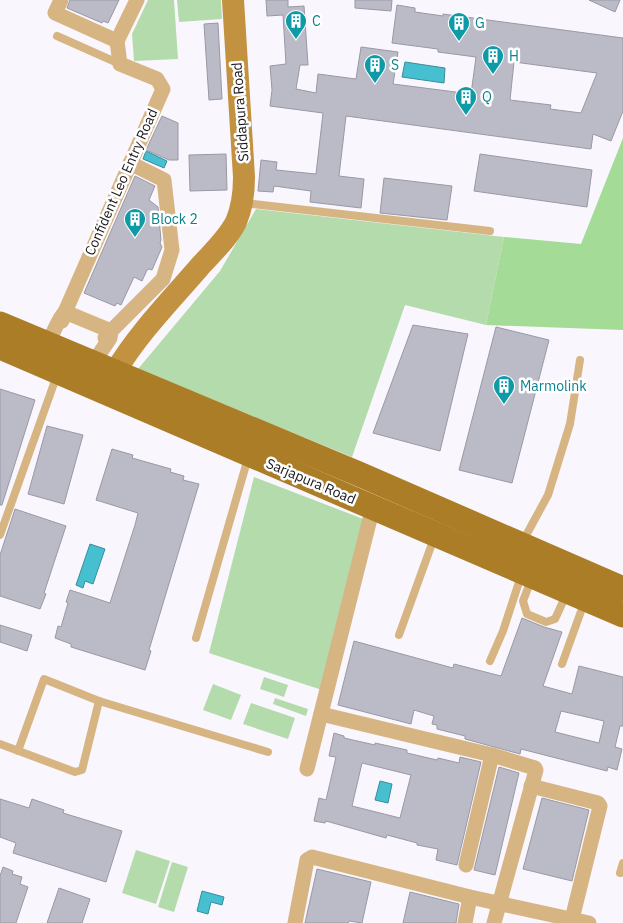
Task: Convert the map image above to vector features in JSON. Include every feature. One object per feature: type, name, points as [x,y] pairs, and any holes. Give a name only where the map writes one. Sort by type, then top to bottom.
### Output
[{"type":"main road","name":"Sarjapura Road","points":[[0,324],[57,326],[106,353],[304,451],[623,589]]},
{"type":"main road","name":"Sarjapura Road","points":[[0,347],[623,615]]},
{"type":"main road","points":[[293,473],[304,451]]},
{"type":"street","points":[[61,0],[55,13],[117,41]]},
{"type":"street","points":[[120,64],[117,41],[137,0]]},
{"type":"street","name":"Siddapura Road","points":[[233,0],[244,177],[239,213]]},
{"type":"street","name":"Confident Leo Entry Road","points":[[57,326],[162,90],[157,79],[120,64]]},
{"type":"street","points":[[106,353],[163,279],[172,250],[164,180],[130,162]]},
{"type":"street","points":[[57,326],[106,353],[124,356],[212,254],[239,213]]},
{"type":"street","points":[[307,769],[373,507]]},
{"type":"street","points":[[321,714],[492,755],[521,763],[536,770],[494,923]]},
{"type":"street","points":[[466,865],[492,755]]},
{"type":"street","points":[[531,786],[598,803],[600,806],[572,919]]},
{"type":"street","points":[[295,923],[307,860],[312,856],[470,897],[589,923]]},
{"type":"street","points":[[464,923],[470,897]]},
{"type":"lane","points":[[57,36],[120,64]]},
{"type":"lane","points":[[239,213],[490,231]]},
{"type":"lane","points":[[521,546],[548,495],[570,424],[580,360]]},
{"type":"lane","points":[[0,535],[57,373]]},
{"type":"lane","points":[[196,638],[250,454]]},
{"type":"lane","points":[[398,635],[436,534]]},
{"type":"lane","points":[[527,573],[523,601],[527,614],[546,622],[555,619],[577,595]]},
{"type":"lane","points":[[490,661],[527,573]]},
{"type":"lane","points":[[562,664],[577,595]]},
{"type":"lane","points":[[18,751],[44,680],[100,701],[268,752]]},
{"type":"lane","points":[[0,744],[75,772],[82,770],[100,701]]},
{"type":"lane","points":[[620,873],[623,863]]},
{"type":"green space","points":[[148,0],[174,0],[178,59],[134,61],[132,34]]},
{"type":"green space","points":[[177,0],[221,0],[222,19],[179,22]]},
{"type":"green space","points":[[623,138],[623,330],[486,325],[504,237],[581,244]]},
{"type":"green space","points":[[256,209],[504,237],[486,325],[405,305],[352,457],[138,369],[220,271]]},
{"type":"green space","points":[[254,477],[366,520],[322,690],[209,653]]},
{"type":"green space","points":[[264,677],[288,685],[284,697],[260,689]]},
{"type":"green space","points":[[213,684],[241,695],[231,720],[203,710]]},
{"type":"green space","points":[[275,698],[308,709],[306,716],[273,704]]},
{"type":"green space","points":[[251,703],[295,718],[288,739],[243,724]]},
{"type":"green space","points":[[136,850],[170,861],[156,904],[122,893]]},
{"type":"green space","points":[[172,862],[188,867],[174,912],[158,907]]},
{"type":"water","points":[[405,62],[445,68],[444,83],[402,77]]},
{"type":"water","points":[[146,151],[167,161],[164,168],[143,159]]},
{"type":"water","points":[[90,544],[105,549],[93,584],[85,581],[83,588],[76,585]]},
{"type":"water","points":[[380,781],[392,784],[388,803],[375,800]]},
{"type":"water","points":[[202,891],[224,897],[222,905],[211,902],[208,914],[197,911]]},
{"type":"building","points":[[70,0],[119,0],[108,23],[103,21],[102,23],[67,8]]},
{"type":"building","points":[[266,0],[288,0],[288,7],[304,6],[308,65],[300,65],[296,89],[316,93],[318,74],[356,79],[361,47],[398,52],[393,84],[471,94],[476,57],[438,52],[438,49],[392,43],[397,5],[415,8],[415,12],[623,38],[623,111],[611,141],[593,134],[591,149],[346,116],[339,176],[364,179],[361,208],[310,202],[311,191],[274,186],[273,192],[258,191],[261,160],[277,162],[276,170],[316,174],[323,113],[270,106],[272,90],[270,66],[286,64],[283,15],[267,16]],"holes":[[[514,62],[597,73],[581,113],[550,109],[551,105],[510,100]]]},
{"type":"building","points":[[355,0],[392,0],[391,11],[355,8]]},
{"type":"building","points":[[589,0],[620,0],[615,12]]},
{"type":"building","points":[[218,23],[222,99],[209,100],[204,24]]},
{"type":"building","points":[[162,116],[178,123],[178,160],[169,160],[146,150]]},
{"type":"building","points":[[226,154],[227,190],[190,191],[189,155]]},
{"type":"building","points":[[480,154],[592,170],[587,207],[474,191]]},
{"type":"building","name":"Block 2","points":[[135,176],[155,186],[149,200],[158,207],[160,243],[162,247],[152,270],[147,270],[142,281],[134,277],[121,305],[117,303],[115,306],[84,293]]},
{"type":"building","points":[[384,178],[452,186],[447,220],[380,213]]},
{"type":"building","points":[[413,325],[468,334],[440,451],[373,433]]},
{"type":"building","name":"Marmolink","points":[[496,327],[549,340],[512,483],[459,470]]},
{"type":"building","points":[[0,389],[35,400],[2,505],[0,505]]},
{"type":"building","points":[[47,426],[83,435],[64,504],[28,494]]},
{"type":"building","points":[[112,449],[133,455],[132,458],[171,469],[170,472],[184,476],[183,480],[199,484],[149,650],[151,651],[145,670],[71,647],[71,644],[55,638],[58,626],[61,627],[70,590],[110,603],[135,525],[138,513],[96,500]]},
{"type":"building","points":[[15,509],[66,526],[40,609],[0,596],[0,555]]},
{"type":"building","points":[[522,618],[562,632],[543,686],[572,694],[579,666],[623,677],[623,726],[620,726],[615,747],[622,749],[617,770],[608,767],[607,771],[521,749],[520,754],[465,739],[465,736],[437,729],[437,725],[432,724],[434,716],[414,710],[411,724],[338,705],[354,641],[453,668],[454,664],[501,676]],"holes":[[[561,711],[604,721],[599,743],[555,732]]]},
{"type":"building","points":[[0,625],[32,635],[27,651],[0,642]]},
{"type":"building","points":[[334,733],[344,736],[344,738],[407,750],[407,753],[437,760],[438,758],[459,763],[460,757],[481,762],[457,865],[436,860],[438,849],[417,845],[417,843],[387,835],[386,838],[326,821],[325,823],[314,821],[319,798],[326,800],[336,757],[329,756]],"holes":[[[362,763],[411,775],[400,818],[352,806]]]},
{"type":"building","points":[[499,767],[519,773],[495,875],[474,870]]},
{"type":"building","points":[[542,798],[589,810],[572,881],[523,869]]},
{"type":"building","points":[[0,799],[29,808],[32,799],[64,810],[63,813],[122,831],[106,882],[13,853],[16,843],[0,837]]},
{"type":"building","points":[[3,867],[13,871],[12,874],[22,877],[20,884],[28,887],[16,923],[0,923],[0,876]]},
{"type":"building","points":[[317,869],[371,882],[362,923],[349,921],[348,923],[305,923]]},
{"type":"building","points":[[59,888],[90,899],[82,923],[47,923]]},
{"type":"building","points":[[410,892],[459,904],[456,923],[403,923]]},
{"type":"place","name":"C","points":[[296,40]]},
{"type":"place","name":"G","points":[[459,42]]},
{"type":"place","name":"H","points":[[493,75]]},
{"type":"place","name":"S","points":[[375,84]]},
{"type":"place","name":"Q","points":[[466,116]]},
{"type":"place","name":"Block 2","points":[[135,238]]},
{"type":"place","name":"Marmolink","points":[[504,405]]}]
